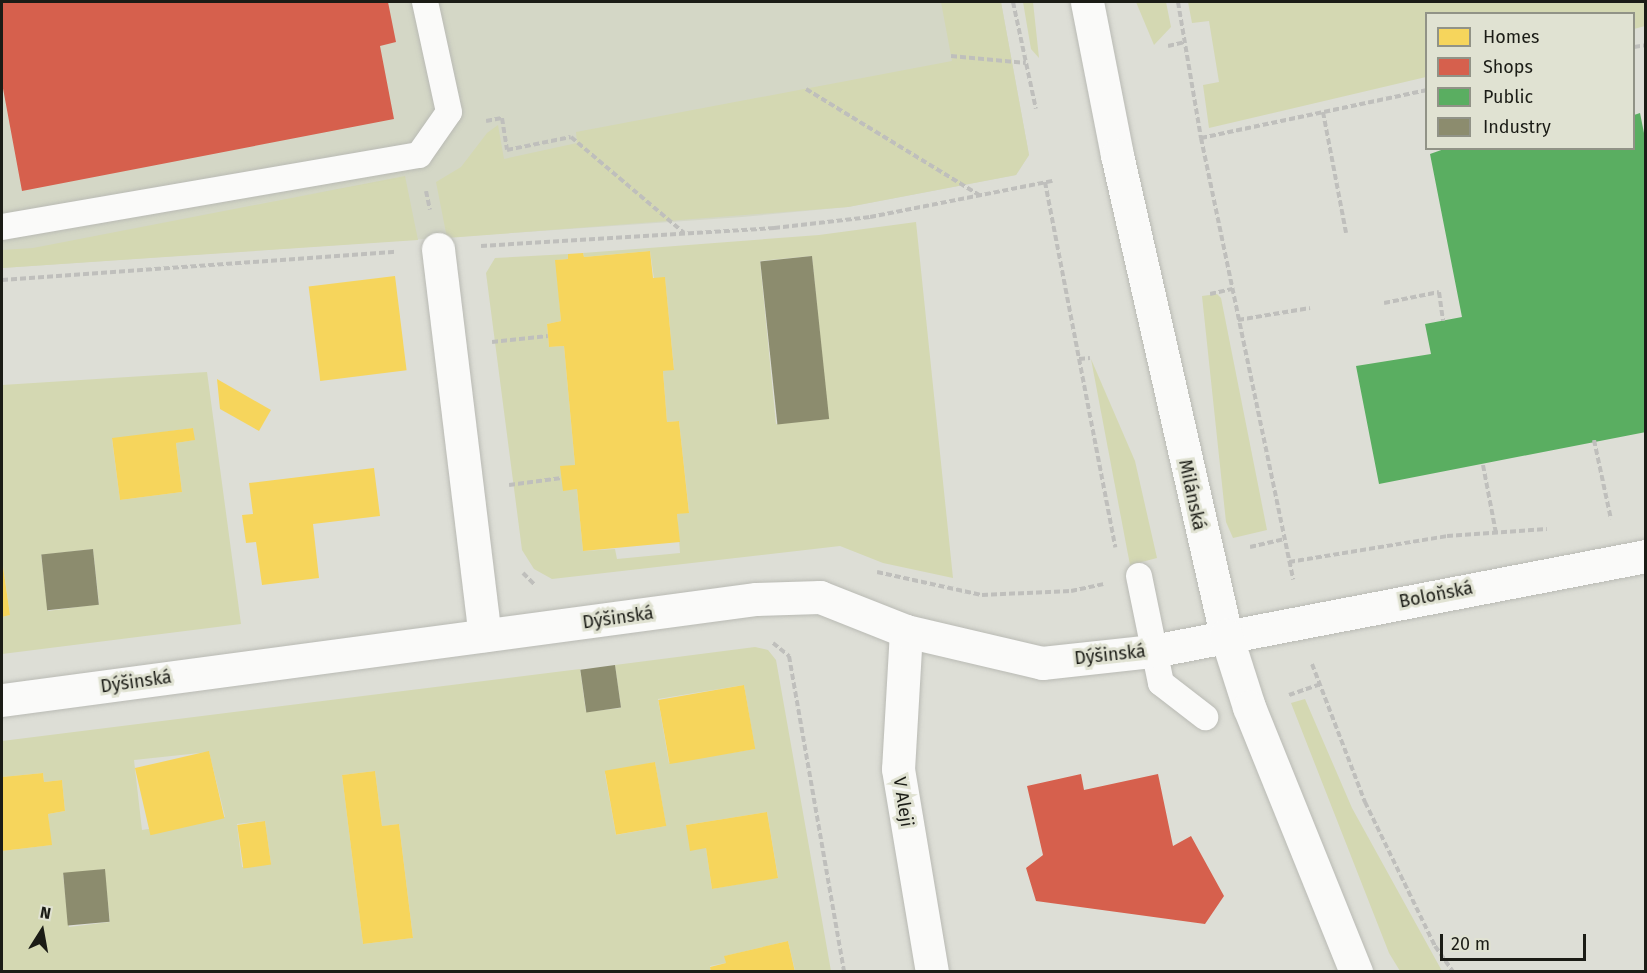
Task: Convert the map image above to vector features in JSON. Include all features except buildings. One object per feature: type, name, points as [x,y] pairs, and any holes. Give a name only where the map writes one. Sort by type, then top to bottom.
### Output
[{"type":"street","name":"Milánská","points":[[1087,2],[1206,559],[1226,635],[1249,707],[1356,972]]},
{"type":"street","points":[[438,249],[485,635]]},
{"type":"street","name":"Boloňská","points":[[1226,635],[1646,556]]},
{"type":"street","name":"Dýšinská","points":[[2,700],[756,599],[820,597],[906,631],[1042,663],[1154,651],[1226,635]]},
{"type":"street","name":"V Aleji","points":[[906,631],[898,769],[932,972]]},
{"type":"lane","points":[[2,227],[419,155],[449,112],[425,2]]},
{"type":"lane","points":[[1130,578],[1154,651],[1161,683],[1205,717]]},
{"type":"path","points":[[1013,2],[1036,109]]},
{"type":"path","points":[[1178,2],[1201,138],[1238,320],[1301,621],[1318,685],[1365,802],[1436,946],[1453,972]]},
{"type":"path","points":[[1168,46],[1185,42]]},
{"type":"path","points":[[951,56],[1026,63]]},
{"type":"path","points":[[806,89],[980,195]]},
{"type":"path","points":[[1201,138],[1425,90]]},
{"type":"path","points":[[1323,112],[1346,233]]},
{"type":"path","points":[[480,122],[502,118],[507,150],[571,137],[685,233]]},
{"type":"path","points":[[2,280],[774,228],[870,217],[1052,181]]},
{"type":"path","points":[[873,571],[982,595],[1071,591],[1130,578],[1078,359],[1045,182]]},
{"type":"path","points":[[1210,294],[1232,290]]},
{"type":"path","points":[[1384,303],[1439,292],[1443,321]]},
{"type":"path","points":[[1238,320],[1310,308]]},
{"type":"path","points":[[495,342],[548,336]]},
{"type":"path","points":[[1078,359],[1090,357]]},
{"type":"path","points":[[1594,440],[1611,519]]},
{"type":"path","points":[[1483,465],[1496,533]]},
{"type":"path","points":[[504,474],[507,496]]},
{"type":"path","points":[[513,484],[562,478]]},
{"type":"path","points":[[1600,521],[1623,516]]},
{"type":"path","points":[[1289,562],[1447,536],[1553,529]]},
{"type":"path","points":[[1206,559],[1284,538]]},
{"type":"path","points":[[519,564],[524,576],[542,587]]},
{"type":"path","points":[[769,641],[789,656],[844,972]]},
{"type":"shaded area","points":[[2,2],[1001,2],[1029,155],[1016,175],[848,207],[742,217],[2,268]]},
{"type":"green space","points":[[941,2],[1001,2],[1029,155],[1016,175],[848,207],[447,238],[436,182],[461,167],[487,133],[498,125],[504,159],[577,143],[576,132],[952,61]]},
{"type":"green space","points":[[1023,2],[1033,2],[1039,58],[1031,49]]},
{"type":"green space","points":[[1136,2],[1166,2],[1171,27],[1154,45]]},
{"type":"green space","points":[[1188,2],[1645,2],[1645,26],[1635,29],[1635,12],[1425,12],[1425,77],[1209,128],[1203,85],[1219,82],[1209,21],[1192,23]]},
{"type":"green space","points":[[405,176],[418,240],[2,268],[2,250],[33,248]]},
{"type":"green space","points":[[916,222],[953,578],[883,563],[840,546],[552,579],[534,569],[522,550],[486,273],[495,258],[568,254],[568,259],[556,260],[561,321],[547,324],[549,347],[564,346],[575,465],[563,490],[577,489],[583,551],[615,549],[617,559],[680,553],[677,514],[689,512],[679,421],[667,422],[663,371],[674,369],[665,278],[654,278],[650,251],[584,257],[583,253],[819,235]],"holes":[[[812,256],[828,419],[776,424],[760,261]]]},
{"type":"green space","points":[[1217,294],[1221,298],[1267,530],[1233,538],[1226,522],[1202,296]]},
{"type":"green space","points":[[1091,359],[1135,461],[1157,558],[1130,565]]},
{"type":"green space","points":[[207,372],[241,624],[2,654],[2,617],[10,615],[2,559],[2,385]],"holes":[[[193,428],[194,440],[176,443],[182,492],[120,500],[112,439]],[[93,549],[99,604],[48,611],[41,555]]]},
{"type":"green space","points":[[755,647],[768,650],[776,660],[831,971],[795,971],[788,941],[725,956],[726,963],[710,966],[711,972],[2,971],[2,851],[51,845],[48,814],[65,811],[62,780],[44,782],[43,773],[2,777],[2,741],[580,669],[586,712],[621,708],[615,665]],"holes":[[[744,685],[755,749],[669,763],[658,699]],[[209,752],[225,817],[142,830],[134,760]],[[655,762],[666,826],[616,835],[605,774]],[[375,771],[382,826],[399,824],[413,938],[363,944],[342,775]],[[767,812],[778,877],[712,889],[706,848],[686,825]],[[265,821],[271,864],[242,867],[237,824]],[[104,869],[110,922],[69,927],[63,875]]]},
{"type":"green space","points":[[1305,699],[1352,808],[1442,971],[1400,971],[1389,953],[1291,703]]}]
